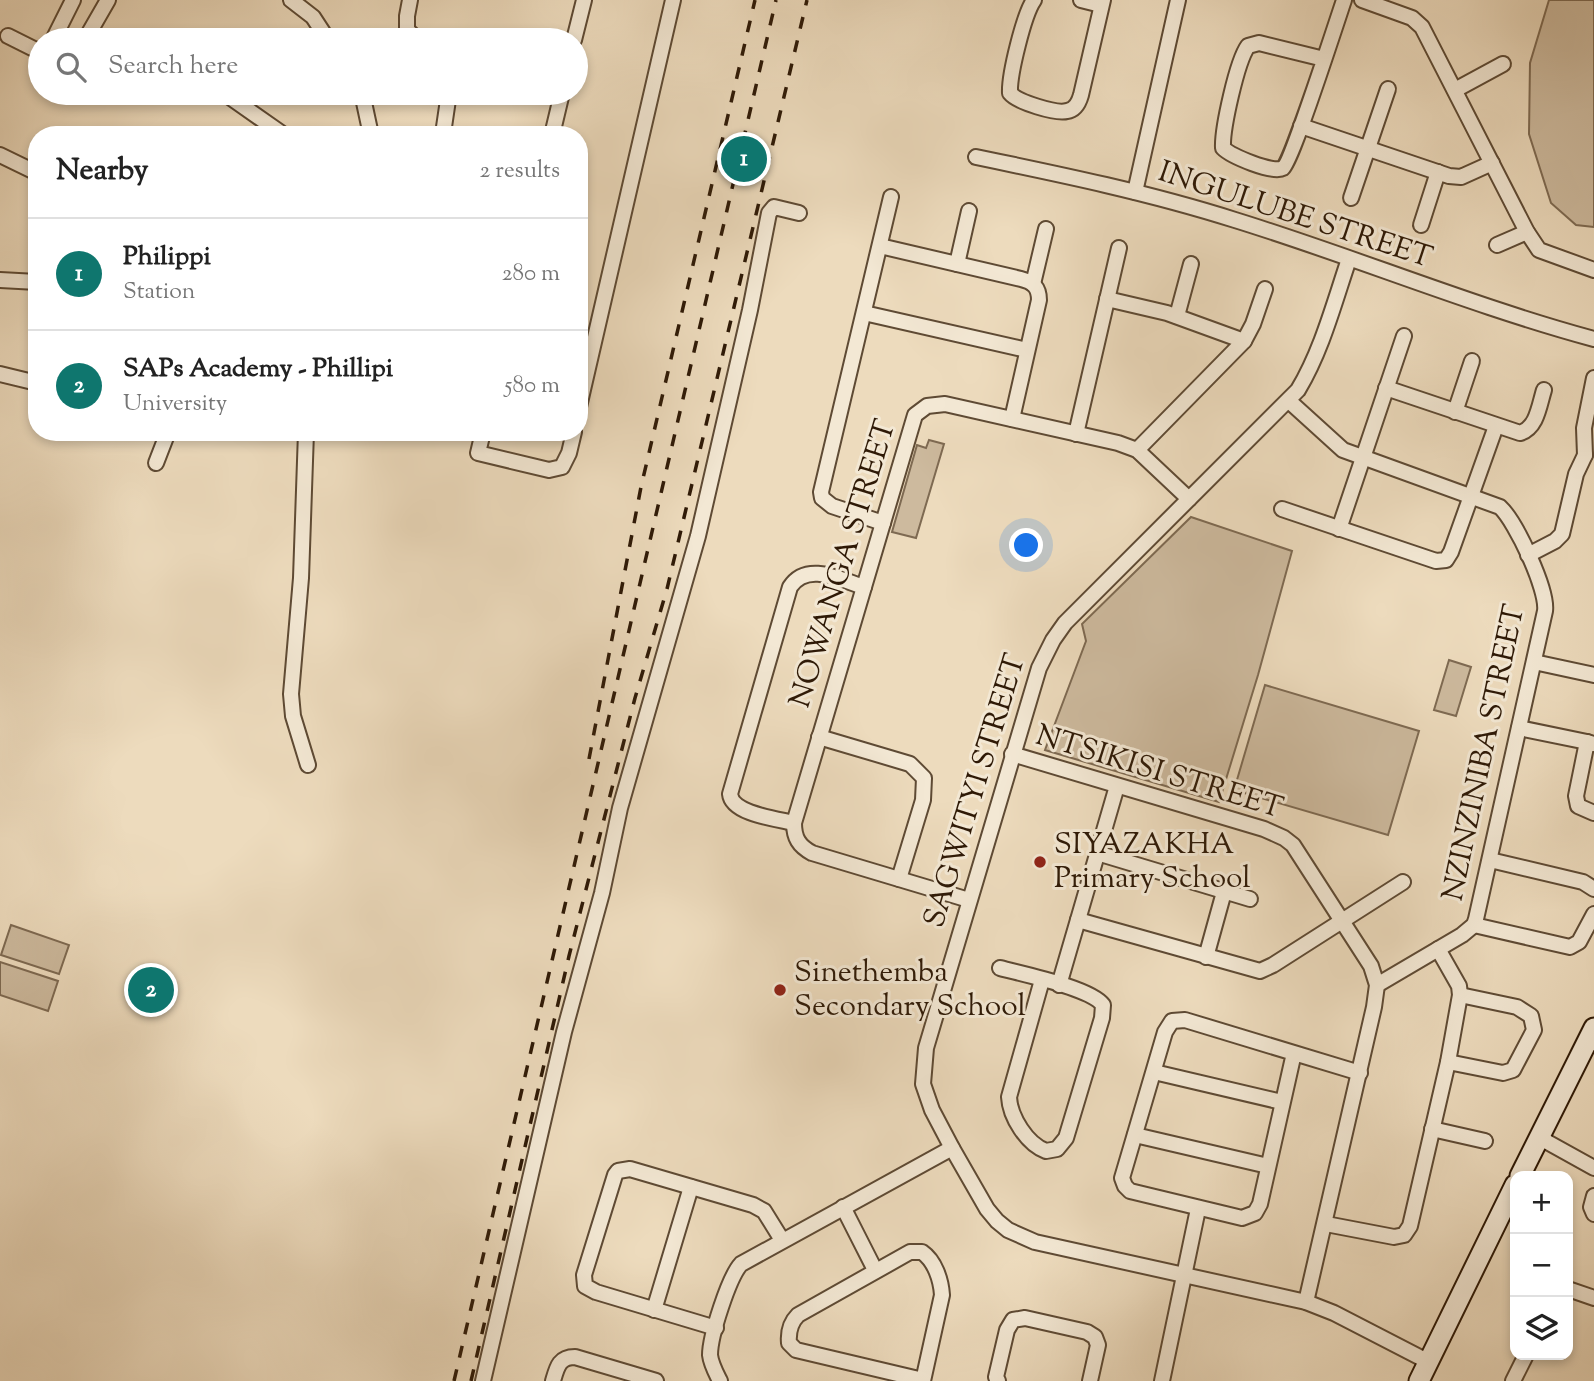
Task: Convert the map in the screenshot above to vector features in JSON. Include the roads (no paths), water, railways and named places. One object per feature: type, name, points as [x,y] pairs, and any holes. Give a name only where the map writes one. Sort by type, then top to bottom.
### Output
[{"type":"street","points":[[59,28],[73,0]]},
{"type":"street","points":[[92,28],[108,0]]},
{"type":"street","points":[[291,0],[313,18],[320,28]]},
{"type":"street","points":[[407,28],[410,0]]},
{"type":"street","points":[[577,28],[583,0]]},
{"type":"street","points":[[588,368],[673,0]]},
{"type":"street","points":[[1034,0],[1027,11],[1010,93],[1019,101],[1066,112],[1074,108],[1081,95],[1102,2],[1081,0]]},
{"type":"street","points":[[1135,192],[1178,0]]},
{"type":"street","points":[[1324,59],[1259,43],[1248,46],[1240,63],[1223,135],[1223,148],[1239,158],[1279,170],[1288,162],[1345,0]]},
{"type":"street","points":[[1362,0],[1412,18],[1422,27],[1527,232],[1539,250],[1594,270]]},
{"type":"street","points":[[8,36],[28,46]]},
{"type":"street","points":[[1455,90],[1503,64]]},
{"type":"street","points":[[1351,198],[1388,89]]},
{"type":"street","points":[[241,105],[271,126]]},
{"type":"street","points":[[365,105],[369,126]]},
{"type":"street","points":[[444,126],[447,105]]},
{"type":"street","points":[[554,126],[559,105]]},
{"type":"street","points":[[1301,126],[1448,176],[1461,177],[1492,163]]},
{"type":"street","points":[[0,155],[28,169]]},
{"type":"street","name":"INGULUBE STREET","points":[[976,156],[1135,192],[1236,220],[1492,308],[1594,339]]},
{"type":"street","points":[[1421,225],[1438,172]]},
{"type":"street","points":[[883,523],[832,506],[822,498],[821,492],[891,197]]},
{"type":"street","points":[[483,1381],[564,1032],[602,893],[620,808],[698,536],[750,310],[769,213],[774,207],[799,213]]},
{"type":"street","points":[[957,264],[969,211]]},
{"type":"street","points":[[1033,284],[1046,229]]},
{"type":"street","points":[[1497,246],[1527,232]]},
{"type":"street","points":[[880,246],[1033,284],[1040,300],[1012,419]]},
{"type":"street","points":[[1076,434],[1119,248]]},
{"type":"street","name":"SAGWITYI STREET","points":[[1349,259],[1309,373],[1289,401],[1065,623],[1053,640],[1039,668],[1012,754],[926,1048],[922,1072],[927,1097],[952,1148],[987,1209],[1008,1230],[1035,1242],[1306,1302],[1334,1312],[1429,1362]]},
{"type":"street","points":[[1177,316],[1191,264]]},
{"type":"street","points":[[0,280],[28,282]]},
{"type":"street","points":[[1137,450],[1244,341],[1265,289]]},
{"type":"street","points":[[1107,299],[1177,316],[1244,341]]},
{"type":"street","points":[[864,313],[1027,350]]},
{"type":"street","points":[[1339,529],[1404,336]]},
{"type":"street","points":[[1455,412],[1472,361]]},
{"type":"street","points":[[0,374],[28,381]]},
{"type":"street","points":[[1528,555],[1555,541],[1562,534],[1576,474],[1589,454],[1584,428],[1594,379]]},
{"type":"street","points":[[1386,388],[1520,433],[1529,429],[1534,422],[1544,390]]},
{"type":"street","name":"NZINZINIBA STREET","points":[[1289,401],[1335,445],[1362,458],[1495,504],[1505,512],[1543,588],[1546,604],[1474,925]]},
{"type":"street","name":"NOWANGA STREET","points":[[794,823],[912,424],[921,409],[945,404],[1137,450],[1189,499]]},
{"type":"street","points":[[1282,509],[1436,561],[1446,560],[1496,426]]},
{"type":"street","points":[[156,463],[165,441]]},
{"type":"street","points":[[306,441],[301,578],[292,706],[308,765]]},
{"type":"street","points":[[481,441],[478,453],[549,470],[562,467],[566,462],[572,441]]},
{"type":"street","points":[[864,587],[817,573],[801,576],[790,587],[730,794],[731,801],[739,808],[794,823],[796,840],[803,848],[969,900]]},
{"type":"street","points":[[1534,662],[1594,675]]},
{"type":"street","points":[[1519,728],[1591,743],[1576,796],[1578,806],[1594,813]]},
{"type":"street","points":[[820,737],[910,764],[924,778],[923,800],[899,880]]},
{"type":"street","name":"NTSIKISI STREET","points":[[1012,754],[1264,829],[1284,838],[1300,855],[1371,966],[1377,985]]},
{"type":"street","points":[[1059,985],[1117,786]]},
{"type":"street","points":[[1097,853],[1250,899]]},
{"type":"street","points":[[1490,860],[1583,882],[1594,889]]},
{"type":"street","points":[[1078,920],[1254,970],[1265,969],[1404,882]]},
{"type":"street","points":[[1206,957],[1224,892]]},
{"type":"street","points":[[1306,1302],[1360,1073],[1377,985],[1474,925],[1560,947],[1570,947],[1579,942],[1594,914]]},
{"type":"street","points":[[1326,1224],[1387,1237],[1404,1235],[1410,1226],[1448,1062],[1460,995],[1459,986],[1438,949]]},
{"type":"street","points":[[1000,968],[1042,980],[1094,995],[1103,1005],[1104,1011],[1066,1138],[1057,1149],[1046,1151],[1032,1144],[1026,1136],[1012,1111],[1009,1097],[1042,980]]},
{"type":"street","points":[[1448,1062],[1503,1073],[1513,1070],[1534,1030],[1531,1016],[1517,1007],[1460,995]]},
{"type":"street","points":[[1294,1053],[1260,1204],[1251,1216],[1242,1218],[1198,1209],[1130,1191],[1125,1186],[1122,1178],[1168,1025],[1177,1019],[1294,1053],[1360,1073]]},
{"type":"street","points":[[1523,1171],[1594,1028]]},
{"type":"street","points":[[1154,1072],[1282,1102]]},
{"type":"street","points":[[1432,1129],[1485,1141]]},
{"type":"street","points":[[1135,1135],[1268,1166]]},
{"type":"street","points":[[1540,1138],[1594,1168]]},
{"type":"street","points":[[716,1380],[710,1355],[735,1270],[748,1259],[952,1148]]},
{"type":"street","points":[[716,1328],[596,1292],[585,1286],[584,1275],[612,1181],[618,1171],[630,1169],[758,1208],[772,1222],[782,1240]]},
{"type":"street","points":[[654,1310],[691,1187]]},
{"type":"street","points":[[1419,1381],[1510,1195]]},
{"type":"street","points":[[1594,1196],[1591,1207],[1594,1213]]},
{"type":"street","points":[[843,1207],[876,1270]]},
{"type":"street","points":[[1162,1381],[1198,1209]]},
{"type":"street","points":[[914,1251],[926,1255],[940,1281],[942,1295],[923,1381],[803,1353],[789,1343],[790,1328],[798,1315],[876,1270],[914,1251]]},
{"type":"street","points":[[1573,1291],[1594,1298]]},
{"type":"street","points":[[998,1381],[996,1377],[1007,1330],[1013,1320],[1024,1318],[1087,1332],[1095,1337],[1098,1345],[1090,1381]]},
{"type":"street","points":[[553,1381],[560,1362],[575,1357],[656,1381]]},
{"type":"street","points":[[1513,1381],[1524,1360]]},
{"type":"railway","points":[[589,759],[641,487],[755,0]]},
{"type":"railway","points":[[454,1381],[776,0]]},
{"type":"railway","points":[[471,1381],[569,956],[635,698],[667,589],[807,0]]},
{"type":"place","name":"Philippi","points":[[744,159]]},
{"type":"place","name":"SIYAZAKHA Primary School","points":[[1040,862]]},
{"type":"place","name":"SAPs Academy - Phillipi","points":[[151,990]]},
{"type":"place","name":"Sinethemba Secondary School","points":[[780,990]]}]
